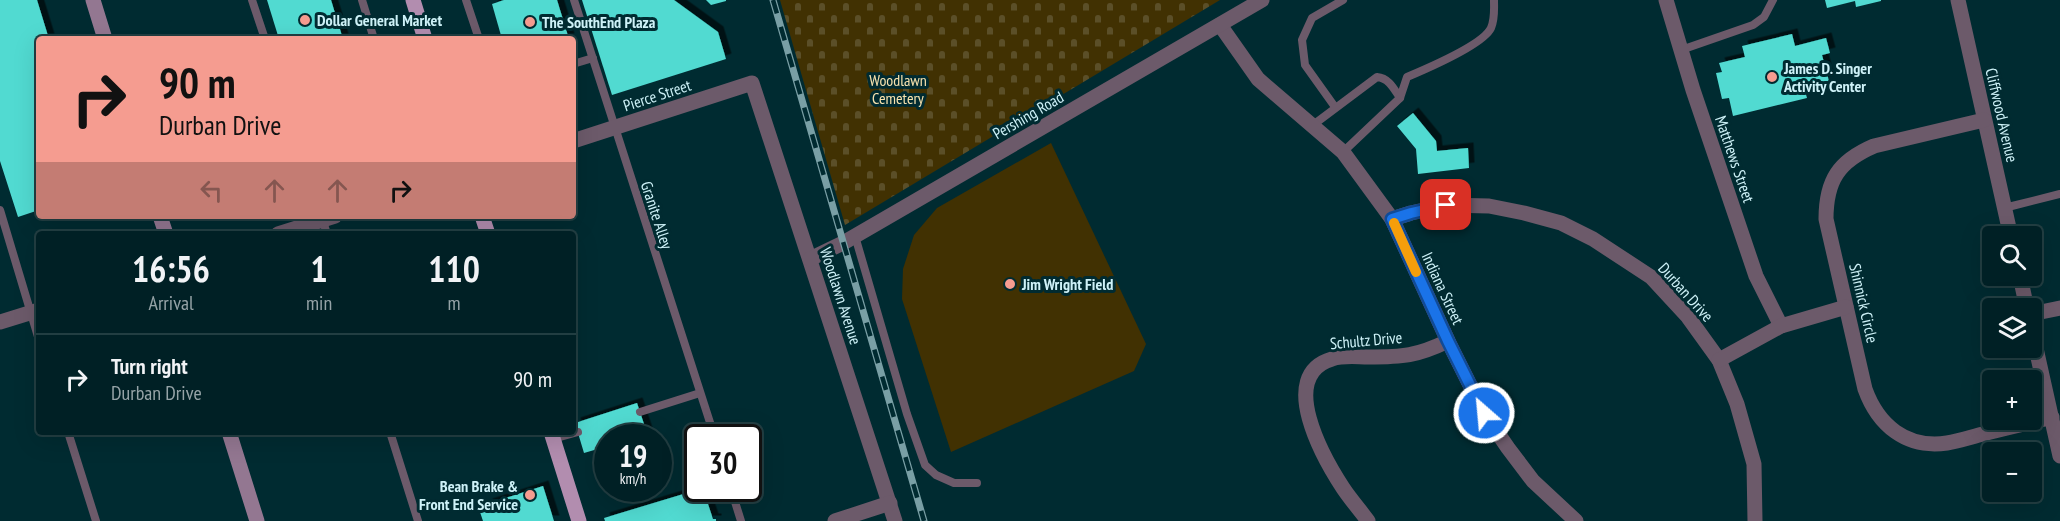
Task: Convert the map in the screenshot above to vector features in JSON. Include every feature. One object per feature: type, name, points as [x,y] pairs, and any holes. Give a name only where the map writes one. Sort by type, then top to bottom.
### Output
[{"type":"main road","points":[[413,0],[424,36]]},
{"type":"main road","points":[[552,436],[579,521]]},
{"type":"street","points":[[93,0],[104,36]]},
{"type":"street","name":"Pershing Road","points":[[810,260],[1262,0]]},
{"type":"street","name":"Matthews Street","points":[[1666,0],[1756,276],[1781,326]]},
{"type":"street","name":"Cliffwood Avenue","points":[[1958,0],[2008,226]]},
{"type":"street","name":"Indiana Street","points":[[1220,25],[1258,79],[1343,152],[1392,219],[1484,413],[1533,481],[1576,521]]},
{"type":"street","name":"Pierce Street","points":[[576,140],[752,83]]},
{"type":"street","name":"Woodlawn Avenue","points":[[752,83],[895,521]]},
{"type":"street","name":"Shinnick Circle","points":[[1984,120],[1874,146],[1858,153],[1837,172],[1831,182],[1826,201],[1826,219],[1846,308],[1871,406],[1895,432],[1924,444],[1946,443],[2052,417]]},
{"type":"street","name":"Durban Drive","points":[[1392,219],[1446,205],[1490,206],[1524,213],[1561,224],[1593,238],[1651,277],[1688,317],[1719,360],[1737,404],[1754,464],[1755,521]]},
{"type":"street","points":[[290,231],[326,222]]},
{"type":"street","points":[[1719,360],[1781,326],[1846,308]]},
{"type":"street","points":[[2042,312],[2060,308]]},
{"type":"street","points":[[0,322],[35,311]]},
{"type":"street","name":"Schultz Drive","points":[[1368,521],[1328,463],[1312,427],[1304,396],[1306,384],[1312,372],[1322,362],[1334,358],[1400,357],[1424,352],[1448,341]]},
{"type":"street","points":[[2038,358],[2058,438],[2060,456]]},
{"type":"street","points":[[230,435],[257,521]]},
{"type":"street","points":[[835,521],[890,503]]},
{"type":"lane","points":[[252,0],[264,36]]},
{"type":"lane","points":[[362,0],[373,36]]},
{"type":"lane","points":[[466,0],[478,36]]},
{"type":"lane","name":"Granite Alley","points":[[574,0],[710,424]]},
{"type":"lane","points":[[1335,107],[1305,65],[1302,40],[1312,18],[1343,0]]},
{"type":"lane","points":[[1343,152],[1400,98],[1407,77],[1440,63],[1490,30],[1494,14],[1494,0]]},
{"type":"lane","points":[[1681,50],[1753,25],[1764,17],[1773,0]]},
{"type":"lane","points":[[576,63],[593,58]]},
{"type":"lane","points":[[1313,126],[1377,77],[1383,77],[1390,83],[1400,98]]},
{"type":"lane","points":[[2004,208],[2060,194]]},
{"type":"lane","points":[[0,210],[35,311]]},
{"type":"lane","points":[[855,236],[907,414],[925,465],[936,475],[954,483],[977,483]]},
{"type":"lane","points":[[640,412],[700,393]]},
{"type":"lane","points":[[69,435],[96,521]]},
{"type":"lane","points":[[391,435],[418,521]]},
{"type":"lane","points":[[735,502],[741,521]]},
{"type":"green space","name":"Woodlawn Cemetery","points":[[780,0],[1220,0],[845,225]]},
{"type":"green space","name":"Jim Wright Field","points":[[1051,143],[1146,344],[1134,371],[951,452],[902,299],[903,269],[914,235],[937,208]]},
{"type":"building","points":[[0,0],[37,0],[48,36],[36,36],[36,211],[18,217],[0,161]]},
{"type":"building","name":"Dollar General Market","points":[[267,0],[331,0],[342,36],[278,36]]},
{"type":"building","name":"The SouthEnd Plaza","points":[[504,0],[557,0],[568,36],[501,36],[492,4]]},
{"type":"building","points":[[582,0],[674,0],[718,32],[726,59],[612,95]]},
{"type":"building","points":[[706,0],[726,0],[726,1],[711,5]]},
{"type":"building","points":[[1825,0],[1881,1],[1856,7],[1855,1],[1827,8]]},
{"type":"building","name":"James D. Singer Activity Center","points":[[1792,34],[1795,46],[1826,38],[1830,53],[1822,55],[1829,81],[1804,87],[1807,98],[1733,116],[1729,98],[1722,99],[1716,73],[1722,72],[1719,63],[1745,57],[1742,46]]},
{"type":"building","points":[[1413,113],[1436,141],[1437,151],[1468,148],[1469,168],[1418,174],[1416,149],[1397,126]]},
{"type":"building","points":[[637,403],[644,424],[594,424],[594,450],[584,453],[576,423]]},
{"type":"building","name":"Bean Brake & Front End Service","points":[[543,486],[554,521],[483,521],[480,512],[488,509],[487,504]]},
{"type":"building","points":[[684,494],[684,502],[707,502],[713,519],[716,521],[605,521],[604,518],[657,502],[672,502],[672,497]]},
{"type":"railway","points":[[773,0],[924,521]]},
{"type":"slow traffic","points":[[1394,223],[1416,272]]},
{"type":"place","name":"Dollar General Market","points":[[305,20]]},
{"type":"place","name":"The SouthEnd Plaza","points":[[530,22]]},
{"type":"place","name":"James D. Singer Activity Center","points":[[1772,77]]},
{"type":"place","name":"Jim Wright Field","points":[[1010,284]]},
{"type":"place","name":"Bean Brake & Front End Service","points":[[530,495]]},
{"type":"route","points":[[1446,205],[1392,219],[1484,413]]}]
